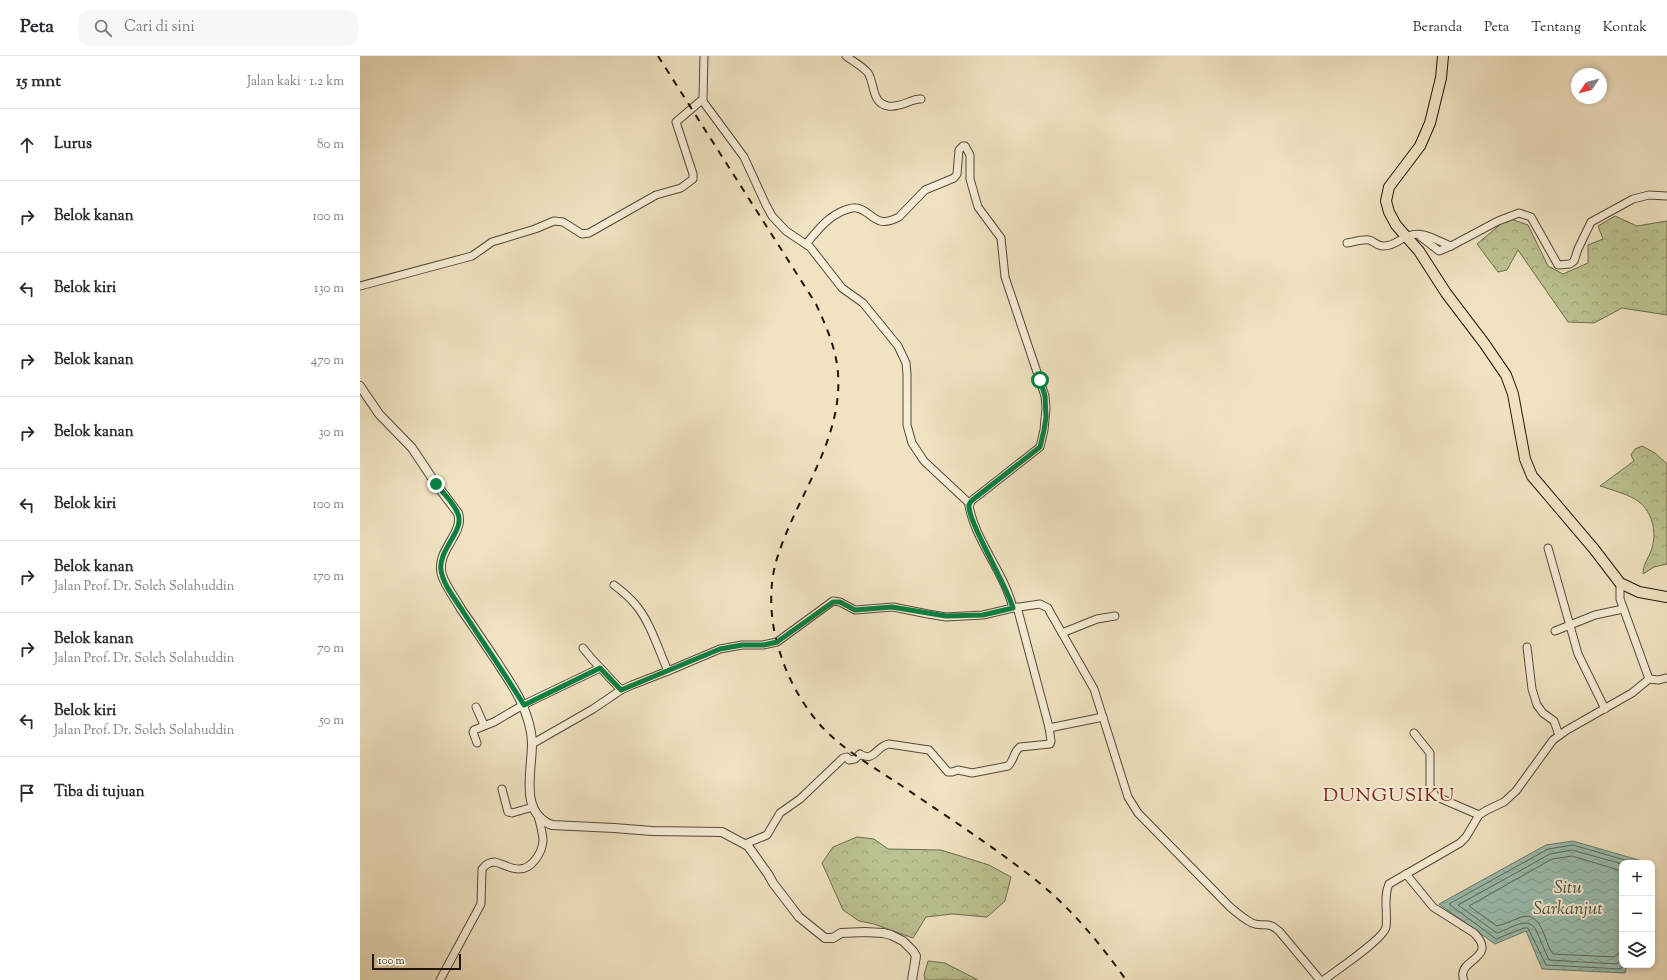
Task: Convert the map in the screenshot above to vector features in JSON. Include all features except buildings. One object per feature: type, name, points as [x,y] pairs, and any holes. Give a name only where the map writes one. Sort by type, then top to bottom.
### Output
[{"type":"main road","points":[[1443,56],[1441,78],[1430,123],[1423,140],[1392,182],[1387,192],[1386,201],[1389,212],[1396,225],[1410,235],[1446,293],[1506,375],[1513,394],[1525,459],[1532,476],[1590,544],[1620,583],[1639,592],[1667,597]]},
{"type":"street","points":[[704,56],[702,100],[744,157],[772,216],[786,231],[806,244],[842,288],[863,303],[898,346],[906,363],[907,425],[912,444],[924,461],[970,504]]},
{"type":"street","points":[[846,56],[868,73],[874,93],[879,101],[886,106],[905,104],[913,100],[921,99]]},
{"type":"street","points":[[360,286],[472,256],[492,242],[535,229],[554,221],[563,222],[582,234],[589,233],[656,195],[685,185],[691,181],[693,177],[676,122],[702,100]]},
{"type":"street","points":[[745,844],[767,835],[780,813],[800,799],[843,758],[847,757],[849,760],[855,760],[860,754],[865,758],[869,758],[884,746],[889,744],[929,750],[948,772],[958,770],[972,773],[1008,766],[1011,763],[1015,752],[1020,748],[1049,744],[1051,741],[1049,728],[1015,608],[979,534],[970,511],[970,504],[975,498],[1040,447],[1044,430],[1046,408],[1045,396],[1040,380],[1005,277],[1001,238],[978,207],[970,179],[969,151],[963,146],[959,150],[957,174],[954,178],[925,190],[899,217],[880,221],[858,208],[852,208],[828,219],[806,244]]},
{"type":"street","points":[[1347,243],[1369,240],[1378,246],[1384,246],[1395,244],[1410,235],[1426,235],[1451,246],[1498,221],[1520,213],[1531,217],[1558,266],[1570,264],[1574,261],[1578,249],[1592,222],[1633,200],[1649,195],[1667,196]]},
{"type":"street","points":[[360,386],[380,414],[412,448],[436,484],[458,513],[458,526],[442,557],[442,576],[452,594],[524,705],[531,733],[532,744],[529,787],[533,807],[538,816],[543,821],[552,825],[614,828],[652,832],[722,832],[745,844],[752,851],[773,884],[799,917],[808,926],[825,938],[833,938],[841,933],[883,933],[898,938],[908,945],[916,956],[912,980]]},
{"type":"street","points":[[1548,548],[1580,660],[1605,709]]},
{"type":"street","points":[[1620,583],[1620,599],[1623,609],[1649,679]]},
{"type":"street","points":[[614,585],[628,596],[646,620],[668,672]]},
{"type":"street","points":[[532,744],[593,709],[621,690],[668,672],[720,649],[742,645],[764,645],[777,642],[833,602],[840,602],[855,610],[892,607],[946,616],[983,615],[1040,604],[1048,608],[1094,689],[1128,797],[1138,813],[1230,907],[1242,917],[1253,924],[1274,926],[1320,980]]},
{"type":"street","points":[[1555,631],[1595,615],[1623,609]]},
{"type":"street","points":[[1062,633],[1097,619],[1115,616]]},
{"type":"street","points":[[1527,647],[1532,688],[1536,705],[1543,714],[1554,721],[1559,735]]},
{"type":"street","points":[[583,648],[621,690]]},
{"type":"street","points":[[478,743],[472,732],[600,668]]},
{"type":"street","points":[[1324,980],[1372,944],[1384,932],[1386,925],[1387,888],[1392,882],[1460,843],[1466,837],[1479,815],[1504,802],[1510,797],[1533,768],[1548,745],[1559,735],[1632,694],[1649,679],[1658,680],[1667,678]]},
{"type":"street","points":[[476,707],[484,725]]},
{"type":"street","points":[[1049,728],[1103,717]]},
{"type":"street","points":[[1414,733],[1430,753],[1430,786],[1435,796],[1479,815]]},
{"type":"street","points":[[502,790],[508,812],[512,813],[533,807]]},
{"type":"street","points":[[440,980],[481,904],[482,869],[488,864],[494,862],[521,870],[530,866],[542,847],[543,841],[538,816]]},
{"type":"street","points":[[1406,874],[1433,906],[1474,933],[1479,938],[1482,947],[1481,951],[1477,958],[1464,970],[1462,974],[1464,980]]},
{"type":"green space","points":[[1615,216],[1637,226],[1667,221],[1667,315],[1622,308],[1594,323],[1568,322],[1518,250],[1507,270],[1498,272],[1477,244],[1508,218],[1528,225],[1548,266],[1563,274],[1588,263],[1588,245],[1603,239],[1598,226]]},
{"type":"green space","points":[[1642,446],[1655,453],[1667,464],[1667,564],[1654,567],[1643,574],[1645,564],[1651,551],[1654,536],[1652,522],[1649,515],[1641,503],[1635,499],[1600,486],[1634,461],[1631,455],[1635,449]]},
{"type":"green space","points":[[857,837],[874,839],[888,849],[941,850],[989,865],[1011,877],[1005,901],[987,917],[952,914],[926,917],[913,938],[874,924],[859,921],[843,910],[822,863],[833,847]]},
{"type":"green space","points":[[928,961],[945,963],[978,980],[925,980],[924,975]]},
{"type":"water","name":"Situ Sarkanjut","points":[[1573,841],[1639,860],[1619,860],[1619,968],[1626,968],[1625,973],[1542,969],[1526,931],[1495,944],[1439,904],[1546,845]]},
{"type":"railway","points":[[658,56],[816,304],[833,346],[837,364],[838,398],[833,423],[816,470],[784,539],[776,562],[772,581],[771,602],[773,623],[780,654],[789,677],[801,699],[823,728],[861,759],[964,828],[1039,883],[1080,921],[1126,980]]},
{"type":"district","name":"DUNGUSIKU","points":[[1389,794]]},
{"type":"route","points":[[436,484],[455,508],[459,518],[458,526],[442,557],[442,576],[452,594],[524,705],[600,668],[621,690],[668,672],[720,649],[731,646],[764,645],[777,642],[830,603],[836,601],[850,609],[855,610],[892,607],[928,614],[969,617],[1013,608],[1007,590],[979,534],[969,506],[971,501],[1040,447],[1046,417],[1046,408],[1045,396],[1040,380]]}]
